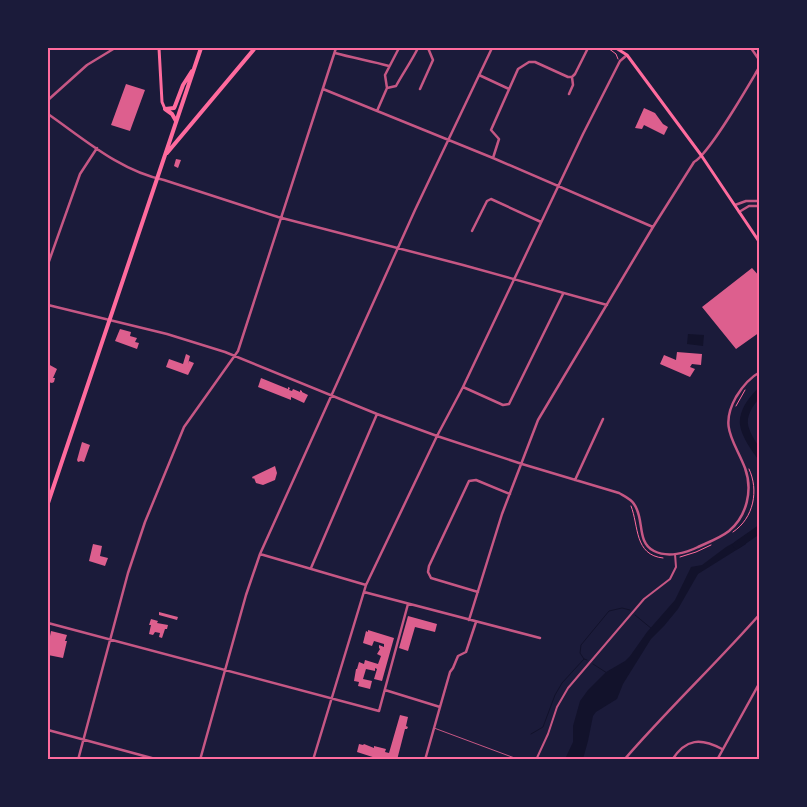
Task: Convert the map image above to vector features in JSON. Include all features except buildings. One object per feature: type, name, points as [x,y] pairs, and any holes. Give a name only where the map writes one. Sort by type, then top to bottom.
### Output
[{"type":"main road","points":[[159,48],[162,102],[165,109],[172,114],[176,121]]},
{"type":"main road","points":[[48,503],[201,48]]},
{"type":"main road","points":[[164,157],[255,48]]},
{"type":"main road","points":[[616,48],[628,57],[701,155],[760,243]]},
{"type":"main road","points":[[165,109],[174,108],[184,82],[194,68]]},
{"type":"street","points":[[48,100],[87,64],[115,48]]},
{"type":"street","points":[[78,760],[128,573],[140,539],[184,427],[235,356],[241,344],[336,48]]},
{"type":"street","points":[[378,111],[387,88],[385,74],[399,48]]},
{"type":"street","points":[[387,88],[396,86],[418,48]]},
{"type":"street","points":[[420,90],[434,60],[428,48]]},
{"type":"street","points":[[200,760],[248,588],[260,554],[398,249],[492,48]]},
{"type":"street","points":[[569,94],[573,85],[572,77],[588,48]]},
{"type":"street","points":[[751,48],[760,61]]},
{"type":"street","points":[[335,53],[360,61],[367,60],[389,66]]},
{"type":"street","points":[[313,760],[366,585],[620,61],[628,57]]},
{"type":"street","points":[[493,158],[499,139],[491,130],[518,69],[532,61],[572,77]]},
{"type":"street","points":[[469,620],[502,514],[542,412],[652,227],[694,162],[710,145],[760,66]]},
{"type":"street","points":[[479,75],[509,89]]},
{"type":"street","points":[[323,88],[493,158],[652,227]]},
{"type":"street","points":[[48,114],[133,171],[281,218],[607,305]]},
{"type":"street","points":[[48,264],[78,179],[97,148]]},
{"type":"street","points":[[472,231],[487,201],[491,199],[541,222]]},
{"type":"street","points":[[735,205],[745,202],[760,204]]},
{"type":"street","points":[[739,212],[748,206],[760,204]]},
{"type":"street","points":[[463,387],[503,405],[510,404],[563,293]]},
{"type":"street","points":[[48,305],[167,334],[235,356],[377,414],[438,436],[619,493],[636,506],[642,537],[647,545],[658,553],[675,556],[725,533],[736,524],[742,514],[748,498],[748,480],[729,432],[728,417],[732,404],[740,391],[747,382],[760,372]]},
{"type":"street","points":[[311,568],[377,414]]},
{"type":"street","points":[[575,480],[603,419]]},
{"type":"street","points":[[478,592],[431,578],[428,572],[429,566],[469,481],[476,480],[510,494]]},
{"type":"street","points":[[260,554],[366,585]]},
{"type":"street","points":[[536,760],[546,742],[557,707],[568,688],[644,599],[670,579],[676,567],[675,556]]},
{"type":"street","points":[[364,592],[540,638]]},
{"type":"street","points":[[48,624],[379,711],[408,604]]},
{"type":"street","points":[[624,760],[760,614]]},
{"type":"street","points":[[425,760],[450,672],[458,656],[466,652],[476,622]]},
{"type":"street","points":[[717,760],[760,682]]},
{"type":"street","points":[[385,690],[440,707]]},
{"type":"street","points":[[48,730],[159,760]]},
{"type":"street","points":[[672,760],[677,752],[690,742],[704,742],[722,749]]},
{"type":"lane","points":[[434,728],[520,760]]},
{"type":"path","points":[[608,48],[616,54],[617,59]]},
{"type":"path","points":[[734,410],[746,388]]},
{"type":"path","points":[[730,534],[744,521],[751,510],[755,484],[748,467]]},
{"type":"path","points":[[675,556],[696,552],[714,543]]},
{"type":"shaded area","points":[[688,334],[704,335],[703,346],[687,344]]},
{"type":"shaded area","points":[[746,536],[746,544],[698,574],[678,609],[651,639],[623,684],[617,699],[596,712],[593,716],[583,759],[565,759],[573,742],[573,726],[580,701],[588,690],[606,672],[630,656],[647,632],[675,600],[691,567],[702,565],[726,547]]},
{"type":"waterway","points":[[760,392],[747,408],[744,416],[745,430],[760,455]]},
{"type":"waterway","points":[[737,545],[760,529]]},
{"type":"waterway","points":[[587,660],[580,653],[581,645],[609,611],[622,608],[630,610]]},
{"type":"waterway","points":[[635,615],[652,629]]},
{"type":"waterway","points":[[531,734],[543,727],[555,695],[562,683],[584,659]]},
{"type":"waterway","points":[[593,664],[607,673]]}]
